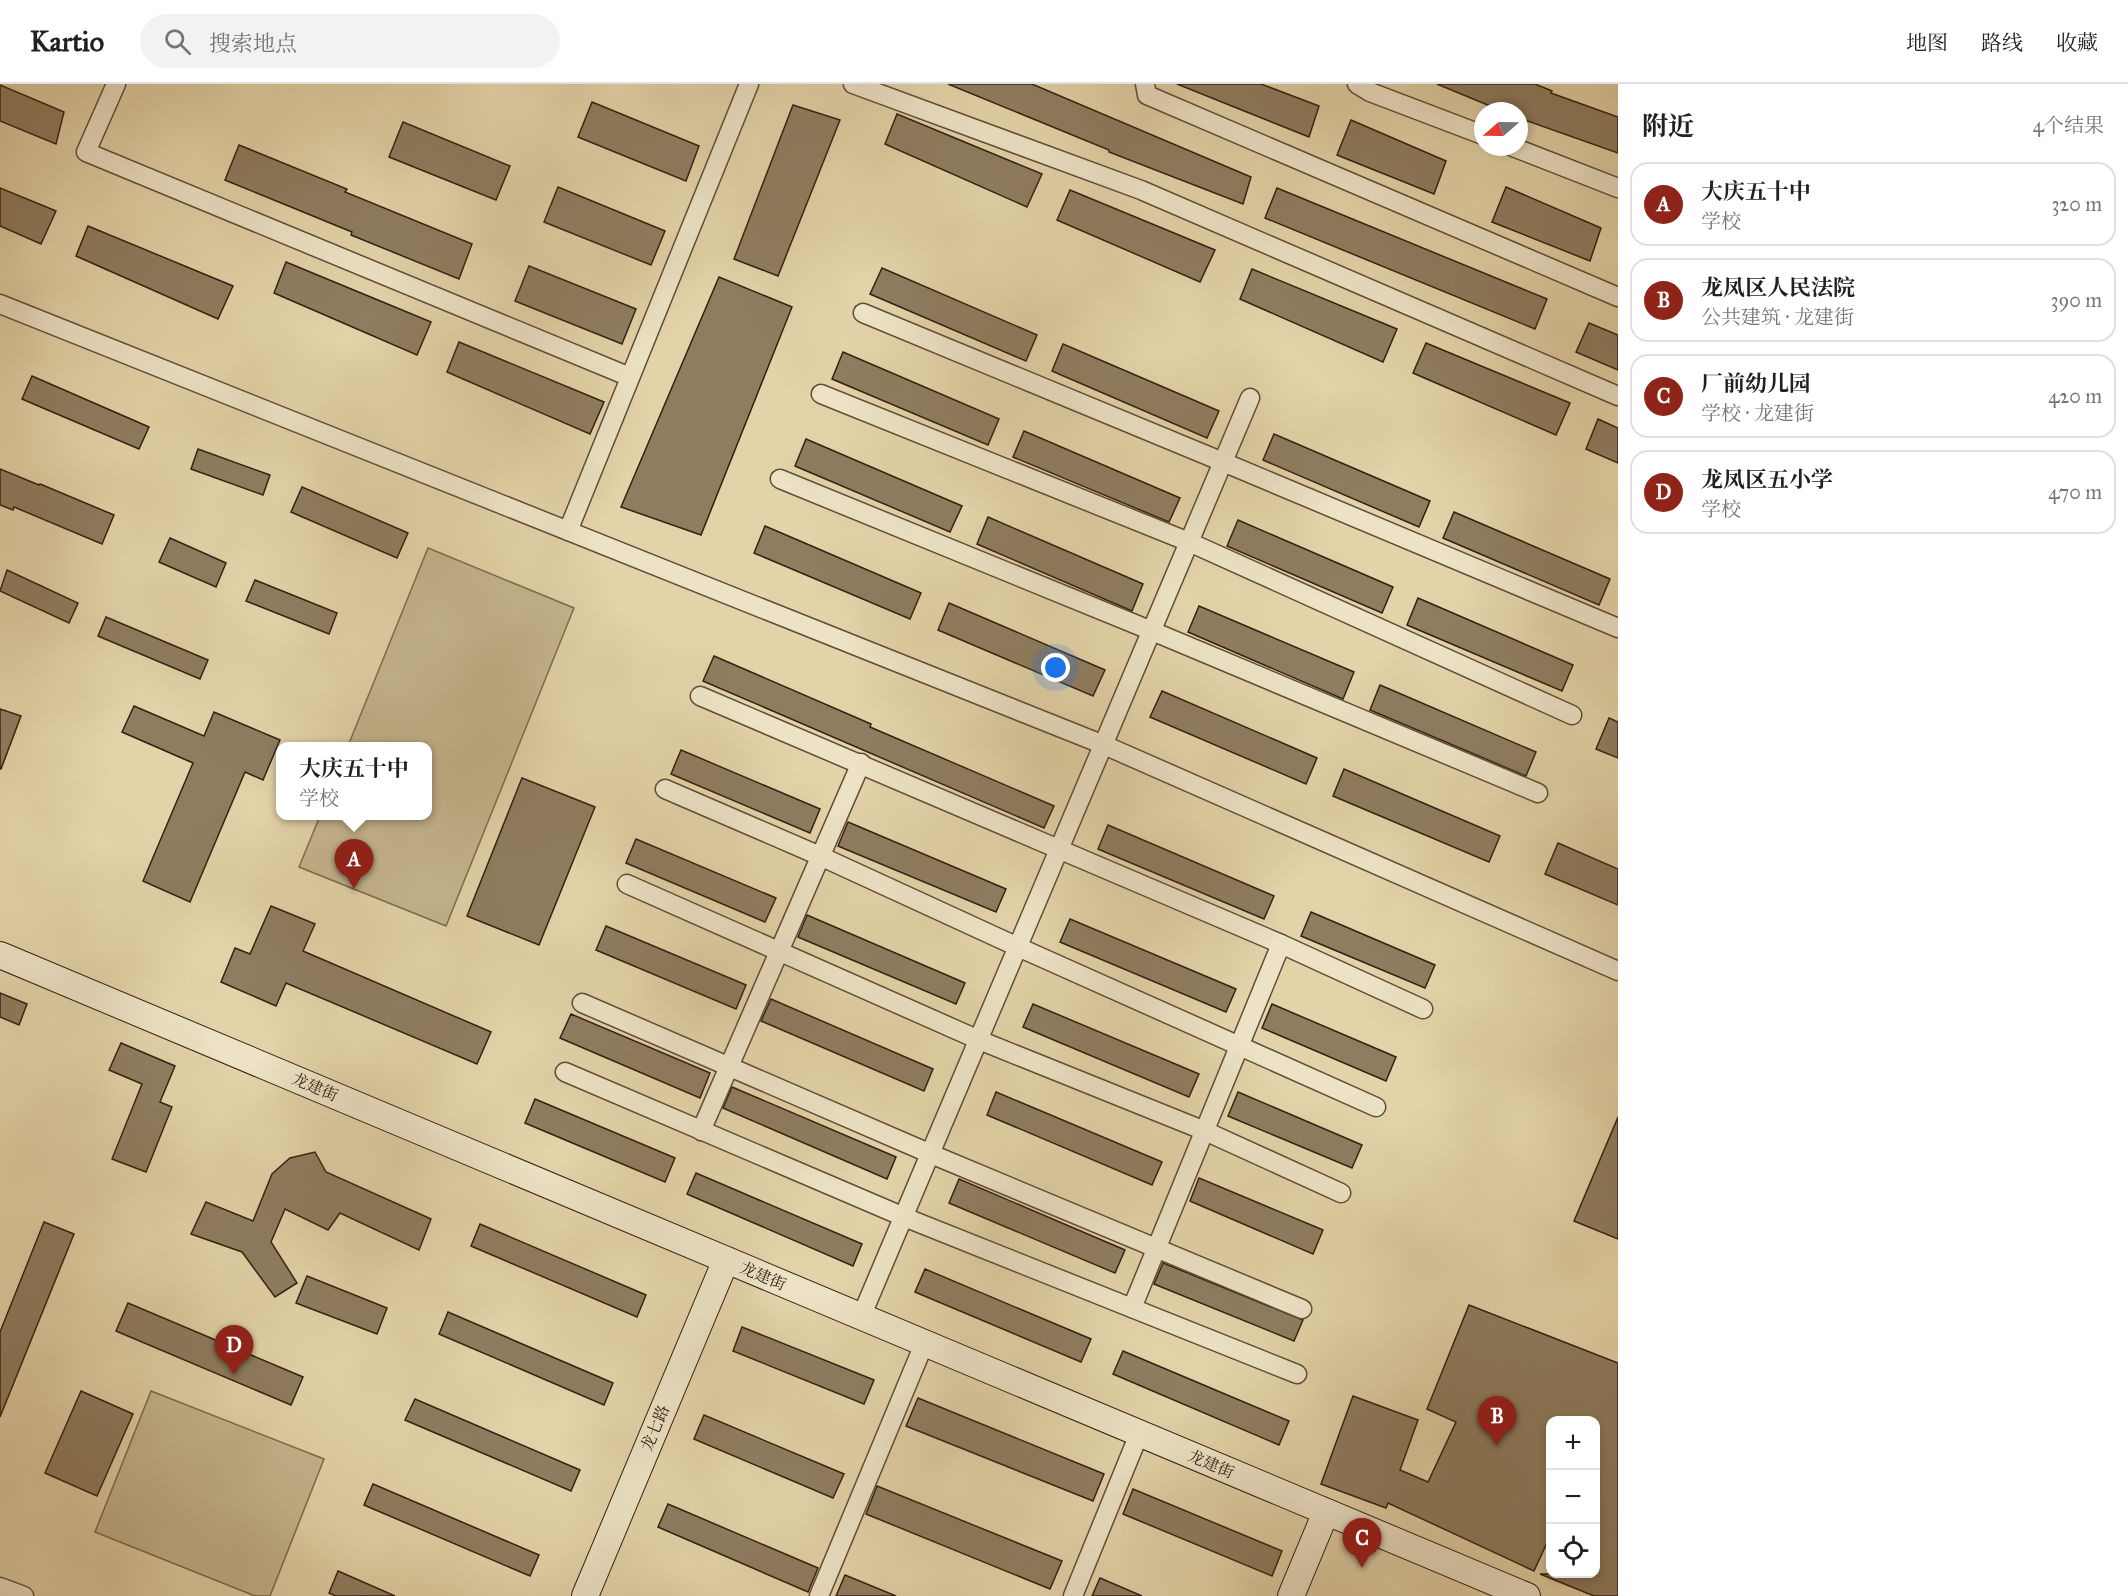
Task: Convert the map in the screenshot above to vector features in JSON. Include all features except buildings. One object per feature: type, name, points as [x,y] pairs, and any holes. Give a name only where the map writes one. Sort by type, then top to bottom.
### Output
[{"type":"street","points":[[116,84],[86,152],[630,376]]},
{"type":"street","points":[[568,531],[749,84]]},
{"type":"street","points":[[853,84],[885,90],[1141,190],[1618,396]]},
{"type":"street","points":[[1145,84],[1147,95],[1618,297]]},
{"type":"street","points":[[1357,84],[1370,92],[1474,132]]},
{"type":"street","points":[[1528,153],[1618,188]]},
{"type":"street","points":[[0,304],[1104,745],[1618,971]]},
{"type":"street","points":[[862,313],[1618,628]]},
{"type":"street","points":[[822,394],[1189,542],[1572,715]]},
{"type":"street","points":[[861,1317],[1250,398]]},
{"type":"street","points":[[780,479],[1152,631],[1538,793]]},
{"type":"street","points":[[700,696],[1281,944],[1423,1009]]},
{"type":"street","points":[[701,1131],[861,763]]},
{"type":"street","points":[[665,789],[820,856],[1376,1107]]},
{"type":"street","points":[[627,884],[979,1040],[1204,1131],[1341,1193]]},
{"type":"street","points":[[1132,1308],[1281,944]]},
{"type":"street","name":"龙建街","points":[[0,955],[1527,1596]]},
{"type":"street","points":[[582,1003],[931,1154],[1302,1309]]},
{"type":"street","points":[[565,1072],[904,1217],[1297,1374]]},
{"type":"street","name":"龙七路","points":[[585,1596],[726,1260]]},
{"type":"street","points":[[819,1596],[924,1344]]},
{"type":"street","points":[[1073,1596],[1139,1434]]},
{"type":"street","points":[[1291,1596],[1326,1512]]},
{"type":"street","points":[[0,1587],[24,1596]]},
{"type":"shaded area","points":[[428,548],[574,608],[446,926],[299,867],[318,820],[432,820],[432,742],[350,742]]},
{"type":"shaded area","points":[[151,1391],[324,1459],[270,1596],[255,1596],[95,1532]]},
{"type":"place","name":"大庆五十中","points":[[354,889]]},
{"type":"place","name":"龙凤区五小学","points":[[234,1375]]},
{"type":"place","name":"龙凤区人民法院","points":[[1497,1446]]},
{"type":"place","name":"厂前幼儿园","points":[[1362,1568]]}]
